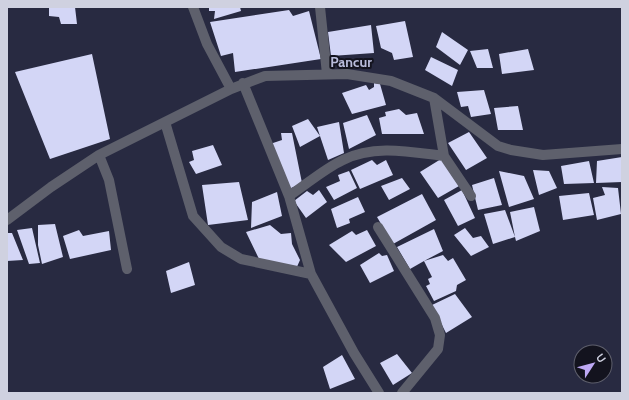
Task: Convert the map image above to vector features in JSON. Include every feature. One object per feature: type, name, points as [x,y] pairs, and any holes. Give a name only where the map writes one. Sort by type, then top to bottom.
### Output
[{"type":"street","points":[[193,7],[207,44],[231,89]]},
{"type":"street","points":[[320,7],[327,74]]},
{"type":"street","points":[[7,220],[51,187],[98,155],[231,89],[265,76],[347,74],[390,81],[434,98],[498,146],[511,150],[543,155],[622,149]]},
{"type":"street","points":[[243,84],[289,196],[311,274],[354,353],[379,393]]},
{"type":"street","points":[[434,98],[444,156],[471,196]]},
{"type":"street","points":[[165,122],[194,216],[221,247],[241,259],[311,274]]},
{"type":"street","points":[[289,196],[334,165],[361,153],[402,150],[444,156]]},
{"type":"street","points":[[98,155],[109,180],[127,269]]},
{"type":"street","points":[[378,227],[435,318],[440,335],[438,349],[402,393]]},
{"type":"building","points":[[49,7],[75,7],[77,24],[61,24],[59,17],[49,16]]},
{"type":"building","points":[[209,7],[240,7],[241,11],[214,19],[215,11],[209,11]]},
{"type":"building","points":[[289,10],[293,16],[309,11],[321,59],[235,72],[233,53],[221,56],[210,22]]},
{"type":"building","points":[[405,21],[413,57],[394,60],[392,53],[381,48],[376,26]]},
{"type":"building","points":[[371,25],[374,53],[331,56],[328,32]]},
{"type":"building","points":[[442,32],[468,50],[460,65],[436,47]]},
{"type":"building","points":[[488,49],[493,68],[477,68],[470,51]]},
{"type":"building","points":[[528,49],[534,70],[502,74],[499,54]]},
{"type":"building","points":[[92,54],[110,139],[50,159],[15,72]]},
{"type":"building","points":[[431,57],[458,70],[452,86],[425,70]]},
{"type":"building","points":[[374,83],[380,84],[386,105],[352,114],[342,93],[366,85],[369,90],[374,87]]},
{"type":"building","points":[[484,90],[491,114],[471,117],[468,106],[461,107],[457,92]]},
{"type":"building","points":[[518,106],[523,130],[498,130],[494,108]]},
{"type":"building","points":[[399,109],[406,115],[417,113],[424,134],[382,134],[379,118],[386,116],[385,112]]},
{"type":"building","points":[[367,115],[376,135],[349,149],[343,123]]},
{"type":"building","points":[[308,119],[320,136],[300,147],[292,126]]},
{"type":"building","points":[[339,122],[344,153],[328,160],[317,127]]},
{"type":"building","points":[[469,132],[487,158],[466,170],[448,143]]},
{"type":"building","points":[[281,133],[292,133],[302,183],[289,189],[270,144],[282,140]]},
{"type":"building","points":[[213,145],[222,165],[196,174],[189,162],[194,160],[192,151]]},
{"type":"building","points":[[622,157],[622,182],[596,183],[597,161]]},
{"type":"building","points":[[441,159],[459,186],[438,198],[420,172]]},
{"type":"building","points":[[372,160],[377,165],[386,160],[393,175],[360,189],[351,170]]},
{"type":"building","points":[[589,161],[594,183],[564,184],[561,166]]},
{"type":"building","points":[[533,170],[549,171],[557,188],[539,195]]},
{"type":"building","points":[[349,171],[357,188],[334,200],[326,187],[340,181],[338,175]]},
{"type":"building","points":[[499,171],[524,176],[534,199],[509,207]]},
{"type":"building","points":[[402,178],[410,189],[389,200],[381,186]]},
{"type":"building","points":[[494,178],[502,205],[478,210],[472,185]]},
{"type":"building","points":[[239,182],[248,220],[208,225],[202,185]]},
{"type":"building","points":[[602,187],[618,188],[621,214],[597,220],[593,198],[605,195]]},
{"type":"building","points":[[319,190],[327,202],[306,218],[294,201],[307,191],[313,195]]},
{"type":"building","points":[[462,190],[475,218],[458,226],[444,200]]},
{"type":"building","points":[[277,192],[282,216],[251,228],[252,202]]},
{"type":"building","points":[[589,193],[594,215],[563,220],[559,196]]},
{"type":"building","points":[[422,194],[436,220],[393,244],[377,217]]},
{"type":"building","points":[[358,197],[365,212],[349,219],[350,223],[337,228],[331,209]]},
{"type":"building","points":[[534,207],[540,231],[516,241],[510,212]]},
{"type":"building","points":[[505,210],[515,237],[493,244],[484,214]]},
{"type":"building","points":[[55,224],[63,257],[42,264],[38,245],[38,225]]},
{"type":"building","points":[[270,225],[281,234],[291,233],[292,244],[300,260],[296,269],[260,261],[246,232]]},
{"type":"building","points":[[32,228],[40,263],[29,264],[17,230]]},
{"type":"building","points":[[465,228],[473,238],[481,236],[489,247],[471,256],[454,235]]},
{"type":"building","points":[[434,229],[443,251],[410,269],[397,247]]},
{"type":"building","points":[[79,230],[83,236],[109,231],[111,250],[70,259],[63,236]]},
{"type":"building","points":[[367,230],[376,246],[346,262],[329,245],[352,231],[356,235]]},
{"type":"building","points":[[7,233],[12,233],[23,260],[7,261]]},
{"type":"building","points":[[379,253],[382,256],[387,255],[394,271],[370,283],[360,265]]},
{"type":"building","points":[[443,255],[448,261],[453,258],[466,280],[457,285],[456,291],[434,301],[426,286],[430,284],[428,279],[432,277],[424,261]]},
{"type":"building","points":[[189,262],[195,285],[171,293],[166,271]]},
{"type":"building","points":[[455,294],[472,317],[446,333],[432,305]]},
{"type":"building","points":[[397,354],[412,373],[393,385],[380,363]]},
{"type":"building","points":[[342,355],[355,379],[330,389],[323,367]]},
{"type":"district","name":"Pancur","points":[[351,62]]}]
